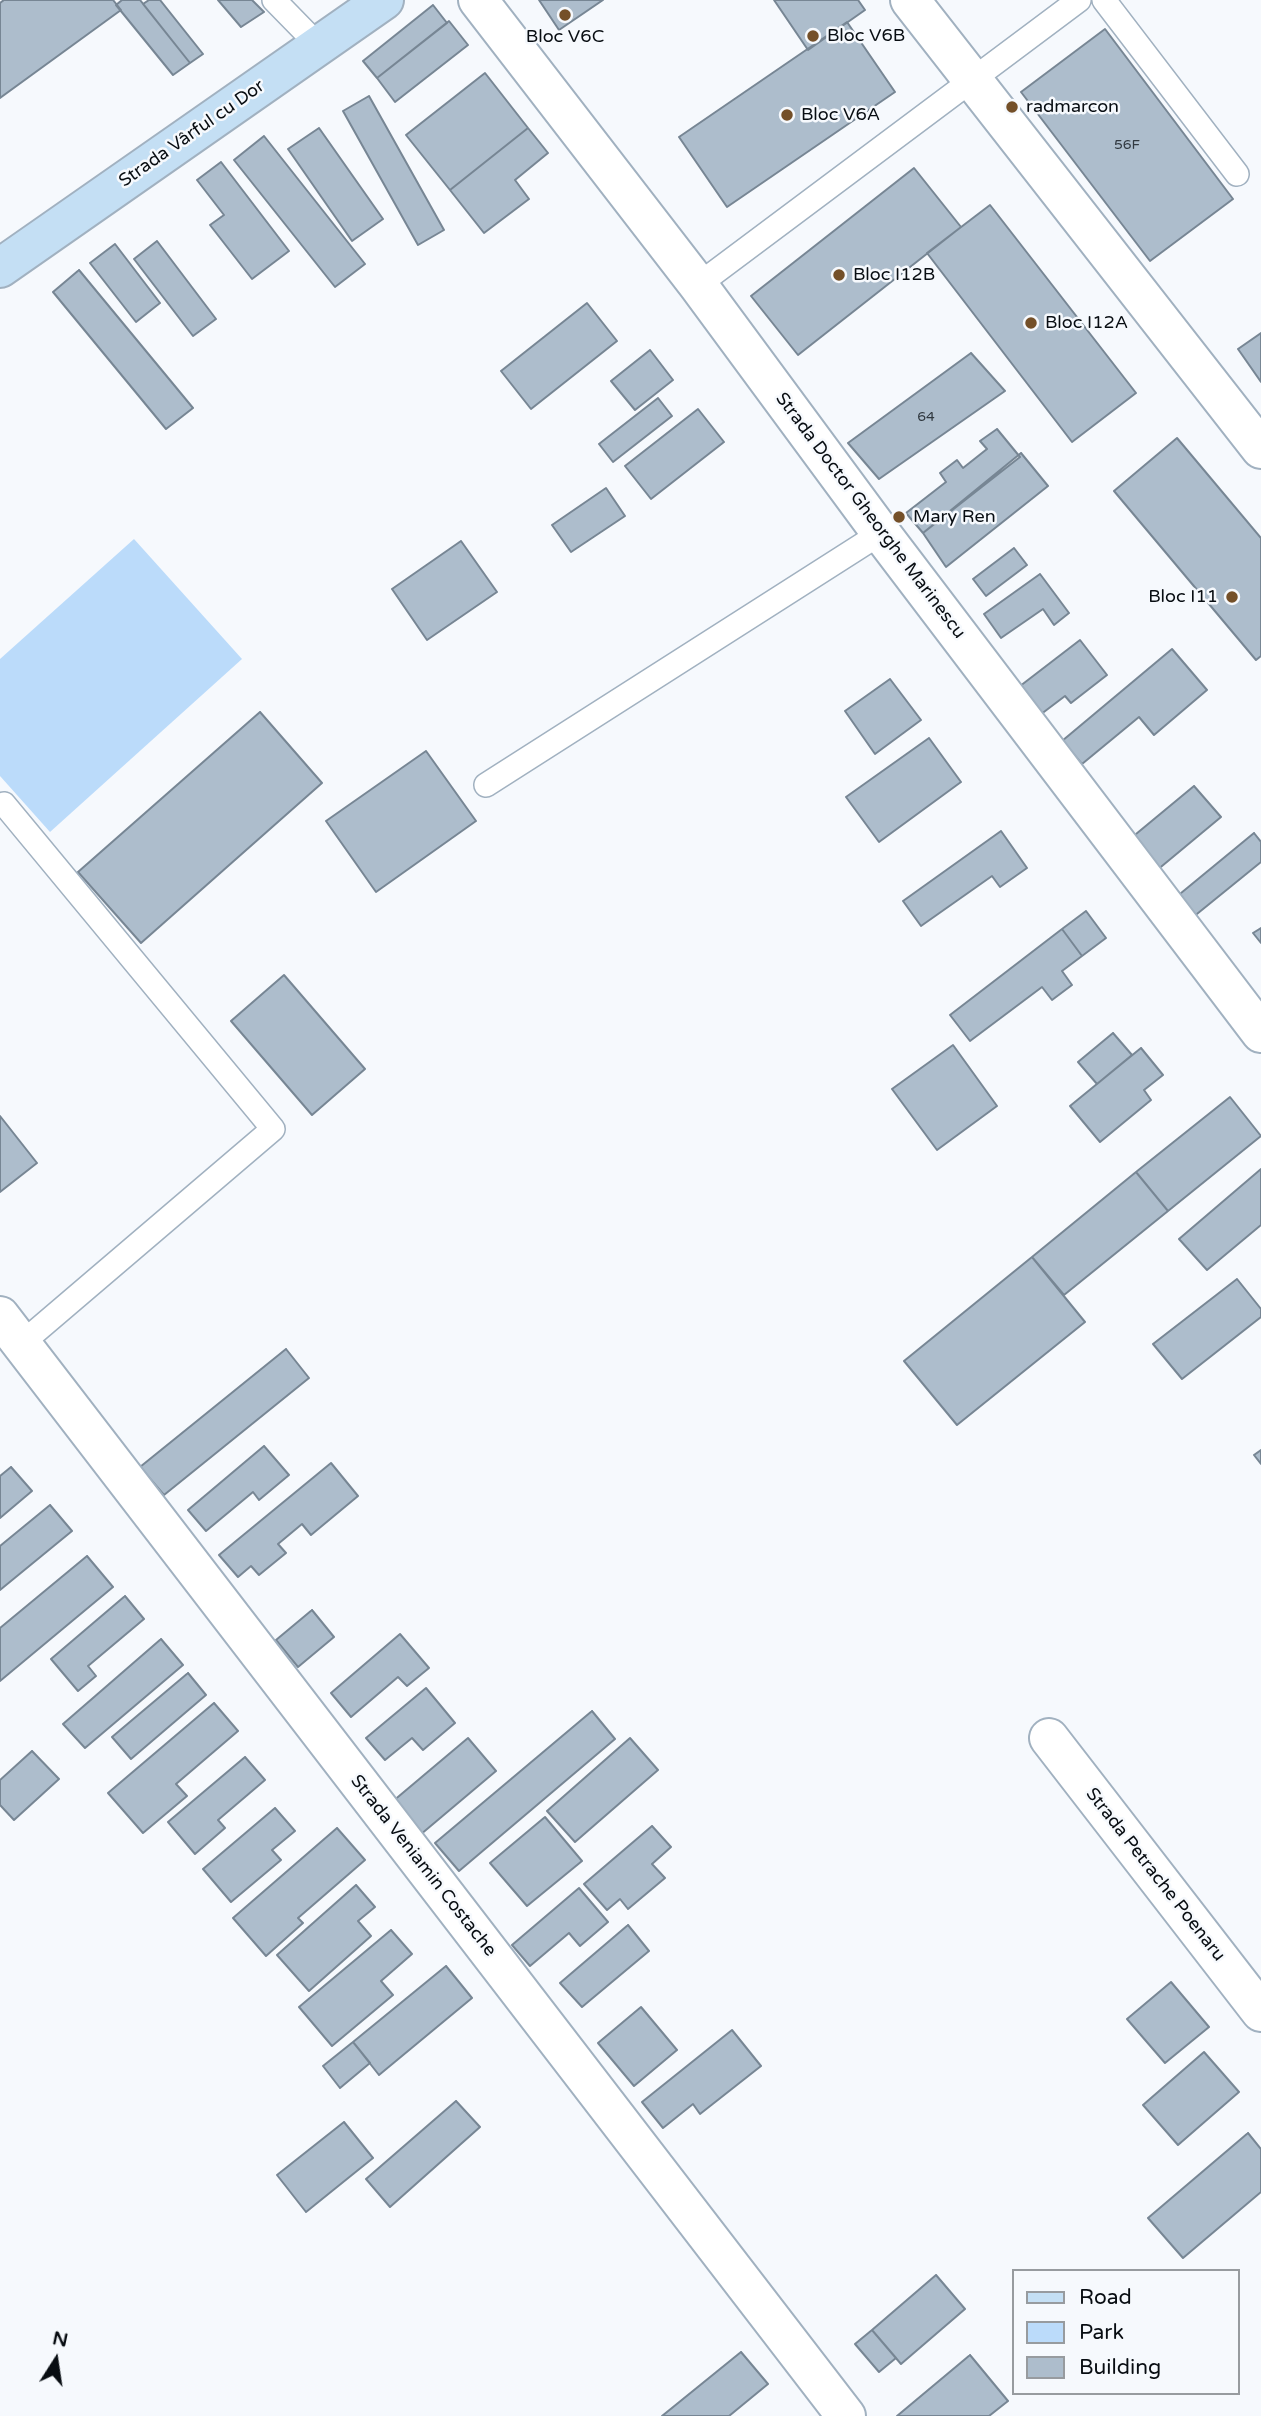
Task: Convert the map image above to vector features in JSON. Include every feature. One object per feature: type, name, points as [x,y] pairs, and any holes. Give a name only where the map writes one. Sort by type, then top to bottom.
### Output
[{"type":"street","name":"Strada Vârful cu Dor","points":[[0,268],[384,0]]},
{"type":"street","name":"Strada Doctor Gheorghe Marinescu","points":[[478,0],[698,285],[881,533],[1261,1033]]},
{"type":"street","points":[[909,0],[973,78],[1261,449]]},
{"type":"street","name":"Strada Veniamin Costache","points":[[11,1330],[846,2416]]},
{"type":"street","name":"Strada Petrache Poenaru","points":[[1049,1738],[1261,2012]]},
{"type":"lane","points":[[274,0],[319,46]]},
{"type":"lane","points":[[698,285],[1079,0]]},
{"type":"lane","points":[[1104,0],[1237,174]]},
{"type":"lane","points":[[486,785],[881,533]]},
{"type":"lane","points":[[4,804],[273,1129],[11,1330]]},
{"type":"green space","points":[[134,539],[242,659],[50,832],[0,776],[0,659]]},
{"type":"building","points":[[4,0],[113,0],[121,10],[0,98],[0,3]]},
{"type":"building","points":[[122,0],[140,0],[190,63],[173,75],[116,5]]},
{"type":"building","points":[[149,0],[160,0],[203,54],[190,63],[143,4]]},
{"type":"building","points":[[218,0],[252,0],[264,12],[241,27]]},
{"type":"building","name":"Bloc V6C","points":[[539,0],[603,0],[559,30]]},
{"type":"building","name":"Bloc V6B","points":[[774,0],[858,0],[865,10],[808,50]]},
{"type":"building","points":[[433,5],[447,23],[377,78],[363,61]]},
{"type":"building","points":[[449,21],[468,45],[395,102],[377,78]]},
{"type":"building","name":"Bloc V6A","points":[[847,22],[895,92],[727,207],[679,137]]},
{"type":"building","points":[[1105,29],[1233,199],[1150,261],[1021,92]]},
{"type":"building","points":[[485,73],[528,128],[450,190],[406,135]]},
{"type":"building","points":[[369,96],[444,230],[418,245],[343,111]]},
{"type":"building","points":[[319,128],[383,219],[352,241],[288,149]]},
{"type":"building","points":[[528,128],[548,153],[515,180],[529,199],[484,233],[450,190]]},
{"type":"building","points":[[264,136],[365,264],[335,287],[234,160]]},
{"type":"building","points":[[221,162],[289,251],[252,279],[210,225],[224,215],[197,180]]},
{"type":"building","name":"Bloc I12B","points":[[914,168],[961,227],[798,355],[751,296]]},
{"type":"building","name":"Bloc I12A","points":[[990,205],[1136,393],[1072,442],[927,253]]},
{"type":"building","points":[[157,241],[216,319],[193,336],[134,259]]},
{"type":"building","points":[[115,244],[160,303],[136,322],[90,263]]},
{"type":"building","points":[[79,270],[193,408],[166,429],[53,292]]},
{"type":"building","points":[[587,303],[617,341],[531,409],[501,371]]},
{"type":"building","points":[[1261,333],[1261,382],[1238,349]]},
{"type":"building","points":[[650,350],[673,380],[635,410],[611,381]]},
{"type":"building","points":[[971,353],[1005,391],[879,479],[848,443]]},
{"type":"building","points":[[658,398],[672,416],[613,462],[599,444]]},
{"type":"building","points":[[698,409],[724,442],[651,499],[625,466]]},
{"type":"building","points":[[997,429],[1020,457],[923,533],[906,513],[946,482],[940,473],[957,460],[963,468],[987,449],[980,441]]},
{"type":"building","name":"Bloc I11","points":[[1177,438],[1261,538],[1261,656],[1256,660],[1114,491]]},
{"type":"building","points":[[1021,453],[1048,486],[946,567],[923,533]]},
{"type":"building","points":[[606,488],[625,516],[571,552],[552,525]]},
{"type":"building","points":[[461,541],[497,592],[427,640],[392,589]]},
{"type":"building","points":[[1014,548],[1027,565],[986,596],[973,579]]},
{"type":"building","points":[[1040,574],[1069,613],[1054,625],[1043,609],[1001,638],[984,614]]},
{"type":"building","points":[[1080,640],[1107,675],[1071,703],[1065,696],[1032,721],[1011,693]]},
{"type":"building","points":[[1172,649],[1207,690],[1154,735],[1139,717],[1082,764],[1062,741]]},
{"type":"building","points":[[890,679],[921,720],[875,754],[845,711]]},
{"type":"building","points":[[260,712],[322,783],[141,943],[78,872]]},
{"type":"building","points":[[929,738],[961,782],[879,842],[846,797]]},
{"type":"building","points":[[426,751],[476,821],[376,892],[326,821]]},
{"type":"building","points":[[1194,786],[1221,817],[1156,871],[1130,839]]},
{"type":"building","points":[[1001,831],[1027,868],[1000,887],[992,876],[921,926],[903,901]]},
{"type":"building","points":[[1254,833],[1261,842],[1261,862],[1192,918],[1175,898]]},
{"type":"building","points":[[1086,911],[1106,938],[1082,956],[1062,929]]},
{"type":"building","points":[[1261,928],[1261,943],[1253,933]]},
{"type":"building","points":[[1062,929],[1082,956],[1062,971],[1072,985],[1052,1000],[1042,987],[970,1041],[950,1015]]},
{"type":"building","points":[[284,975],[365,1069],[312,1115],[231,1021]]},
{"type":"building","points":[[1113,1033],[1132,1055],[1097,1084],[1078,1062]]},
{"type":"building","points":[[953,1045],[997,1106],[937,1150],[892,1089]]},
{"type":"building","points":[[1141,1048],[1163,1075],[1144,1090],[1151,1100],[1100,1142],[1070,1106]]},
{"type":"building","points":[[1230,1097],[1261,1136],[1168,1211],[1136,1172]]},
{"type":"building","points":[[0,1116],[37,1163],[0,1192]]},
{"type":"building","points":[[1261,1169],[1261,1225],[1207,1270],[1179,1239]]},
{"type":"building","points":[[1136,1172],[1168,1211],[1064,1295],[1032,1257]]},
{"type":"building","points":[[1032,1257],[1085,1322],[957,1425],[904,1361]]},
{"type":"building","points":[[1237,1279],[1261,1309],[1261,1317],[1182,1379],[1153,1344]]},
{"type":"building","points":[[286,1349],[309,1378],[164,1495],[140,1467]]},
{"type":"building","points":[[264,1446],[289,1475],[259,1500],[253,1492],[206,1531],[188,1510]]},
{"type":"building","points":[[1261,1450],[1261,1464],[1254,1455]]},
{"type":"building","points":[[331,1463],[358,1496],[311,1535],[302,1524],[278,1544],[286,1553],[259,1575],[251,1566],[238,1577],[219,1555]]},
{"type":"building","points":[[11,1467],[32,1491],[0,1518],[0,1476]]},
{"type":"building","points":[[50,1505],[72,1531],[0,1590],[0,1546]]},
{"type":"building","points":[[87,1556],[113,1587],[0,1681],[0,1628]]},
{"type":"building","points":[[125,1596],[144,1619],[88,1666],[96,1676],[78,1691],[51,1659]]},
{"type":"building","points":[[312,1610],[334,1637],[298,1667],[276,1640]]},
{"type":"building","points":[[400,1634],[429,1668],[407,1686],[398,1677],[351,1717],[331,1693]]},
{"type":"building","points":[[161,1639],[183,1665],[85,1748],[63,1724]]},
{"type":"building","points":[[188,1673],[206,1695],[131,1759],[112,1737]]},
{"type":"building","points":[[426,1688],[455,1723],[423,1750],[412,1738],[385,1760],[366,1738]]},
{"type":"building","points":[[214,1703],[238,1731],[176,1784],[187,1796],[143,1833],[108,1793]]},
{"type":"building","points":[[592,1711],[615,1739],[459,1871],[435,1843]]},
{"type":"building","points":[[468,1738],[496,1771],[420,1835],[392,1802]]},
{"type":"building","points":[[630,1738],[658,1770],[575,1842],[547,1811]]},
{"type":"building","points":[[32,1751],[59,1779],[14,1820],[0,1805],[0,1780]]},
{"type":"building","points":[[245,1757],[265,1780],[218,1820],[225,1828],[195,1854],[168,1822]]},
{"type":"building","points":[[275,1808],[295,1831],[272,1850],[281,1860],[231,1902],[203,1869]]},
{"type":"building","points":[[545,1817],[582,1861],[527,1906],[490,1863]]},
{"type":"building","points":[[652,1826],[671,1847],[652,1864],[665,1878],[628,1909],[620,1899],[607,1910],[584,1884]]},
{"type":"building","points":[[337,1828],[365,1860],[298,1918],[303,1923],[266,1956],[233,1918]]},
{"type":"building","points":[[356,1885],[375,1907],[358,1921],[371,1936],[309,1991],[277,1955]]},
{"type":"building","points":[[579,1888],[608,1922],[580,1946],[569,1933],[530,1966],[512,1945]]},
{"type":"building","points":[[628,1925],[649,1951],[582,2007],[560,1983]]},
{"type":"building","points":[[391,1930],[412,1954],[381,1981],[393,1995],[332,2046],[299,2007]]},
{"type":"building","points":[[446,1966],[472,1998],[379,2075],[353,2042]]},
{"type":"building","points":[[1171,1982],[1209,2027],[1165,2063],[1127,2019]]},
{"type":"building","points":[[641,2007],[677,2050],[634,2086],[598,2043]]},
{"type":"building","points":[[732,2030],[761,2066],[700,2114],[693,2104],[663,2128],[642,2102]]},
{"type":"building","points":[[353,2042],[370,2063],[340,2088],[323,2066]]},
{"type":"building","points":[[1204,2052],[1239,2092],[1178,2145],[1143,2105]]},
{"type":"building","points":[[456,2101],[480,2127],[390,2207],[366,2179]]},
{"type":"building","points":[[344,2122],[373,2158],[306,2212],[277,2175]]},
{"type":"building","points":[[1248,2133],[1261,2149],[1261,2192],[1183,2258],[1148,2218]]},
{"type":"building","points":[[936,2275],[965,2309],[901,2364],[872,2330]]},
{"type":"building","points":[[872,2330],[896,2358],[879,2372],[855,2344]]},
{"type":"building","points":[[741,2352],[768,2384],[729,2416],[662,2416]]},
{"type":"building","points":[[970,2355],[1008,2401],[989,2416],[897,2416]]},
{"type":"place","name":"Bloc V6C","points":[[565,15]]},
{"type":"place","name":"Bloc V6B","points":[[813,36]]},
{"type":"place","name":"radmarcon","points":[[1012,107]]},
{"type":"place","name":"Bloc V6A","points":[[787,115]]},
{"type":"place","name":"Bloc I12B","points":[[839,275]]},
{"type":"place","name":"Bloc I12A","points":[[1031,323]]},
{"type":"place","name":"Mary Ren","points":[[899,517]]},
{"type":"place","name":"Bloc I11","points":[[1232,597]]}]
